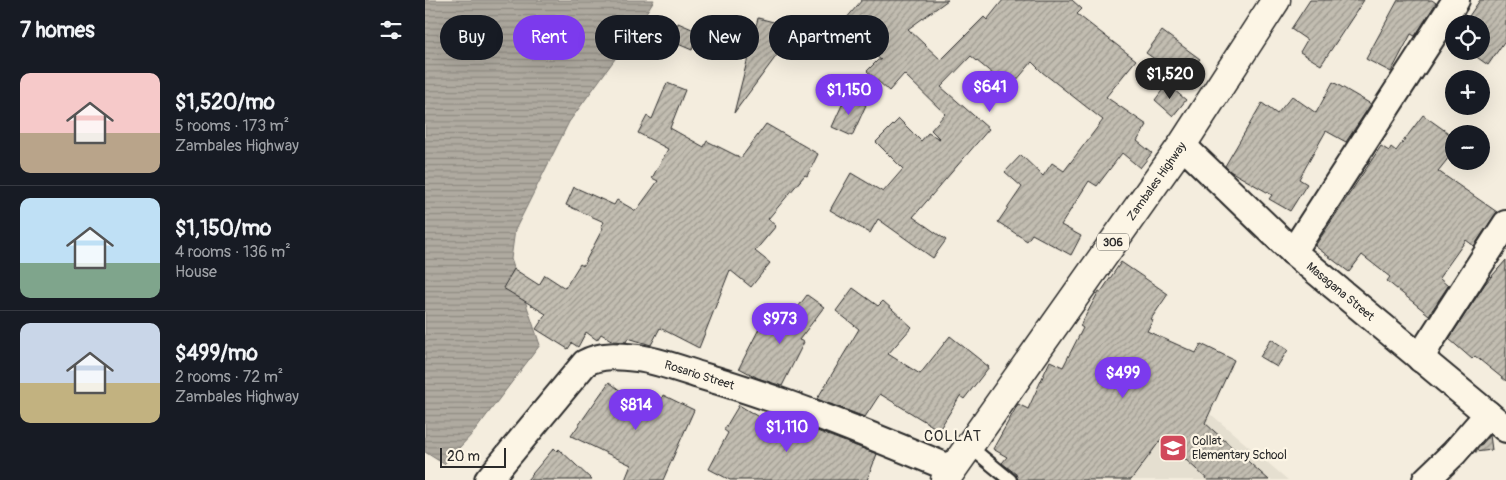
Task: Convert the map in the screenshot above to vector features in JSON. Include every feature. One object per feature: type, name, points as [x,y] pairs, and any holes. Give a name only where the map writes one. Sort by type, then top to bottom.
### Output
[{"type":"main road","name":"Zambales Highway","points":[[948,474],[1182,145],[1276,0]]},
{"type":"street","points":[[1293,252],[1456,0]]},
{"type":"street","name":"Masagana Street","points":[[1182,145],[1293,252],[1497,422]]},
{"type":"street","points":[[1421,359],[1429,343],[1506,224]]},
{"type":"street","name":"Rosario Street","points":[[490,478],[585,363],[593,358],[609,356],[639,358],[749,390],[878,438],[948,474]]},
{"type":"street","points":[[1426,480],[1454,453],[1497,422]]},
{"type":"lane","points":[[969,446],[1010,480]]},
{"type":"shaded area","points":[[425,0],[654,0],[645,15],[595,15],[595,60],[614,60],[569,122],[515,230],[511,259],[540,345],[474,432],[444,464],[425,452]]},
{"type":"shaded area","name":"Collat Elementary School","points":[[1141,383],[1213,416],[1288,480],[1074,480]]},
{"type":"building","points":[[862,0],[948,0],[908,29],[941,60],[984,17],[987,20],[1003,0],[1072,0],[1082,9],[1077,14],[1136,60],[1106,97],[1147,125],[1137,141],[1152,153],[1140,168],[1122,153],[1097,186],[1089,181],[1061,225],[1081,236],[1071,255],[1032,234],[1027,241],[998,222],[1022,187],[1005,172],[1021,155],[1043,176],[1052,163],[1064,171],[1103,120],[1032,62],[1010,88],[971,56],[941,87],[989,129],[913,217],[946,240],[933,258],[878,219],[870,233],[830,210],[851,173],[883,192],[903,169],[876,142],[899,119],[921,141],[928,133],[940,139],[931,130],[945,114],[904,74],[889,91],[867,71],[878,60],[889,60],[889,15],[849,15]]},
{"type":"building","points":[[1310,0],[1364,0],[1321,65],[1300,52],[1307,40],[1291,29]]},
{"type":"building","points":[[1398,0],[1432,0],[1436,3],[1415,36],[1411,34],[1391,72],[1366,59]]},
{"type":"building","points":[[1480,0],[1506,0],[1506,39],[1488,65],[1481,60],[1490,60],[1490,15],[1470,15]]},
{"type":"building","points":[[759,18],[769,21],[769,60],[773,60],[734,113],[747,60],[759,60]]},
{"type":"building","points":[[680,24],[690,28],[690,49],[680,45]]},
{"type":"building","points":[[1162,31],[1200,59],[1184,80],[1146,53]]},
{"type":"building","points":[[1333,82],[1371,104],[1346,142],[1326,131],[1299,179],[1307,184],[1290,211],[1269,199],[1272,195],[1230,171],[1225,166],[1262,103],[1277,114],[1292,96],[1316,113]]},
{"type":"building","points":[[667,83],[685,90],[670,128],[704,147],[707,141],[741,158],[766,124],[818,154],[807,176],[805,175],[768,219],[776,226],[755,251],[770,263],[751,287],[730,270],[699,348],[660,328],[651,345],[628,338],[626,342],[613,341],[601,334],[597,340],[586,332],[578,347],[572,343],[568,349],[536,329],[546,314],[503,288],[514,269],[539,285],[545,275],[565,288],[580,264],[583,266],[603,228],[601,227],[604,222],[566,205],[574,187],[614,205],[617,200],[636,211],[658,181],[652,178],[668,149],[638,133],[647,116],[652,119]]},
{"type":"building","points":[[1167,84],[1186,100],[1173,116],[1155,100]]},
{"type":"building","points":[[846,96],[866,105],[852,136],[832,127]]},
{"type":"building","points":[[1423,115],[1445,131],[1445,162],[1438,171],[1497,212],[1474,246],[1466,240],[1439,278],[1448,286],[1429,315],[1387,281],[1390,277],[1362,255],[1349,272],[1315,246],[1381,146],[1389,151],[1391,147],[1396,151]]},
{"type":"building","points":[[1506,260],[1506,381],[1475,356],[1472,359],[1449,339],[1485,284]]},
{"type":"building","points":[[1121,262],[1168,294],[1151,319],[1153,320],[1147,331],[1196,353],[1201,344],[1234,360],[1205,423],[1269,480],[1208,480],[1162,438],[1131,480],[1018,480],[1016,474],[1002,463],[1007,457],[993,449],[1018,404],[1028,409],[1050,361],[1063,367],[1083,328],[1080,326],[1099,291],[1101,292]]},
{"type":"building","points":[[853,288],[878,306],[883,301],[912,327],[888,354],[920,374],[950,336],[989,367],[964,399],[960,396],[939,430],[880,394],[865,417],[817,399],[859,329],[836,311]]},
{"type":"building","points":[[807,295],[824,307],[799,340],[804,342],[782,386],[758,378],[739,368],[763,321],[781,330]]},
{"type":"building","points":[[1271,339],[1288,350],[1277,367],[1260,357]]},
{"type":"building","points":[[609,382],[630,398],[633,392],[659,406],[663,395],[694,410],[663,480],[625,480],[631,465],[571,436]]},
{"type":"building","points":[[739,405],[783,432],[788,420],[877,454],[867,480],[730,480],[709,469],[728,433],[724,430]]},
{"type":"building","points":[[1490,435],[1492,450],[1475,452]]},
{"type":"building","points":[[554,448],[557,451],[559,449],[592,480],[527,480]]},
{"type":"place","name":"Collat Elementary School","points":[[1173,448]]},
{"type":"district","name":"COLLAT","points":[[953,436]]}]
